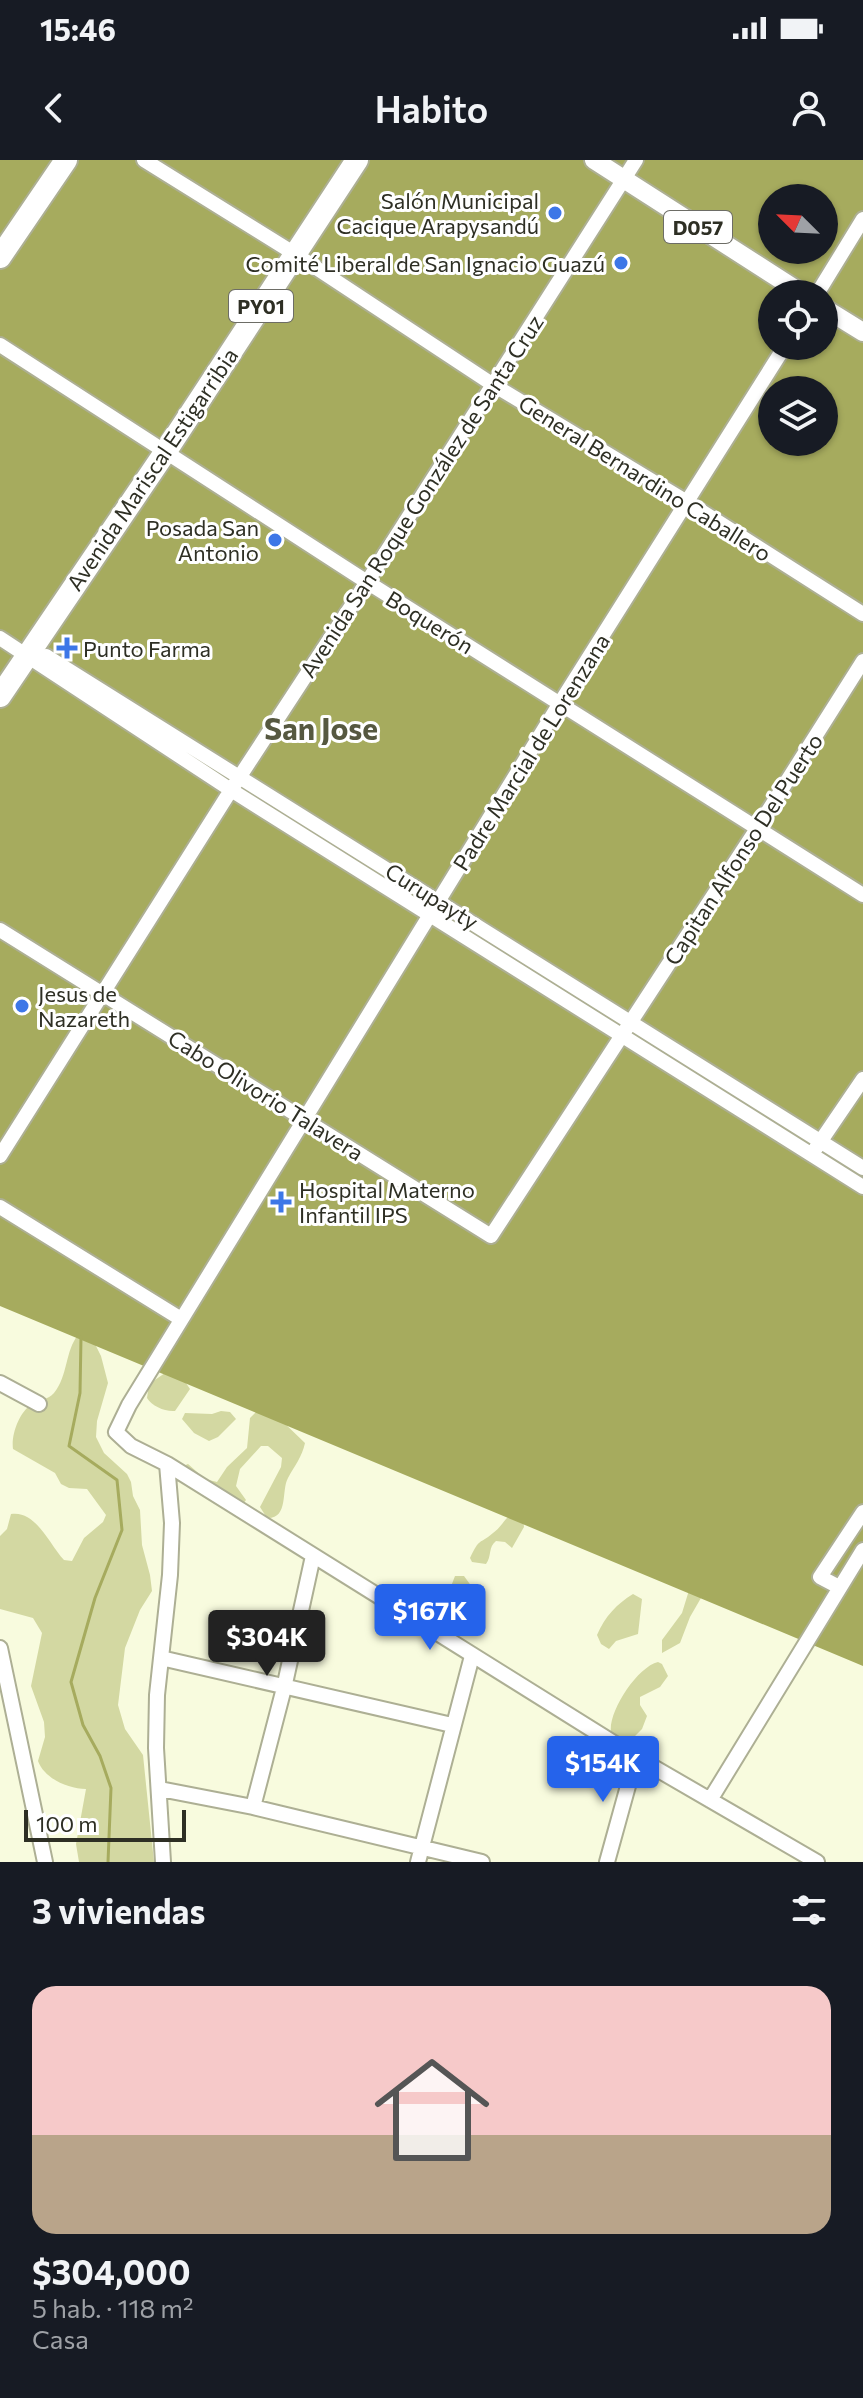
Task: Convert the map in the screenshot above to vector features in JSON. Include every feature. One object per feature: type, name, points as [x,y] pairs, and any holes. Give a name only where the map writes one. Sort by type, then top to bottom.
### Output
[{"type":"highway","points":[[0,257],[66,160]]},
{"type":"highway","name":"Avenida Mariscal Estigarribia","points":[[0,696],[357,160]]},
{"type":"main road","name":"D057","points":[[594,160],[781,280]]},
{"type":"main road","points":[[838,317],[863,332]]},
{"type":"street","name":"General Bernardino Caballero","points":[[144,160],[295,254],[492,384],[687,502],[863,614]]},
{"type":"street","name":"Avenida San Roque González de Santa Cruz","points":[[0,1156],[636,160]]},
{"type":"street","points":[[826,280],[863,219]]},
{"type":"street","name":"Boquerón","points":[[0,345],[756,830],[863,895]]},
{"type":"street","name":"Padre Marcial de Lorenzana","points":[[167,1464],[131,1446],[116,1432],[129,1405],[560,703],[776,360]]},
{"type":"street","name":"Curupayty","points":[[0,628],[231,790],[863,1187]]},
{"type":"street","name":"Curupayty","points":[[0,638],[30,651],[240,776],[863,1168]]},
{"type":"street","name":"Capitan Alfonso Del Puerto","points":[[491,1236],[863,661]]},
{"type":"street","name":"Cabo Olivorio Talavera","points":[[0,930],[491,1236]]},
{"type":"street","points":[[810,1154],[863,1079]]},
{"type":"street","points":[[0,1207],[181,1319]]},
{"type":"street","points":[[0,1383],[39,1404]]},
{"type":"street","points":[[167,1464],[798,1857],[817,1862]]},
{"type":"street","points":[[163,1862],[156,1748],[171,1536],[167,1464]]},
{"type":"street","points":[[839,1587],[820,1577],[863,1512]]},
{"type":"street","points":[[710,1800],[863,1550]]},
{"type":"street","points":[[253,1807],[284,1688],[313,1556]]},
{"type":"street","points":[[0,1648],[45,1862]]},
{"type":"street","points":[[420,1855],[472,1656]]},
{"type":"street","points":[[161,1658],[452,1725]]},
{"type":"street","points":[[607,1862],[636,1757]]},
{"type":"street","points":[[160,1789],[253,1807],[420,1855],[482,1862]]},
{"type":"shaded area","points":[[0,160],[863,160],[863,1666],[0,1306]]},
{"type":"shaded area","points":[[78,1335],[94,1342],[101,1356],[108,1383],[97,1421],[96,1437],[104,1453],[127,1474],[131,1482],[140,1510],[142,1545],[150,1575],[152,1591],[140,1610],[125,1648],[118,1705],[125,1729],[143,1755],[154,1862],[79,1862],[76,1844],[86,1789],[58,1781],[46,1773],[38,1761],[45,1737],[44,1722],[31,1686],[42,1633],[33,1618],[0,1609],[0,1536],[7,1529],[11,1514],[28,1517],[64,1560],[72,1561],[84,1538],[103,1522],[106,1515],[87,1489],[69,1488],[61,1484],[55,1473],[13,1449],[20,1418],[27,1408],[49,1397],[59,1386]]},
{"type":"shaded area","points":[[165,1373],[182,1377],[190,1389],[175,1411],[159,1408],[147,1398],[149,1384]]},
{"type":"shaded area","points":[[230,1412],[236,1419],[218,1437],[209,1441],[194,1433],[182,1419],[185,1413],[212,1414]]},
{"type":"shaded area","points":[[256,1412],[278,1417],[305,1443],[286,1483],[279,1514],[267,1518],[260,1507],[281,1467],[282,1458],[268,1446],[261,1446],[240,1469],[236,1486],[246,1500],[236,1513],[212,1501],[179,1468],[188,1464],[205,1479],[217,1482],[227,1467],[247,1448],[250,1418]]},
{"type":"shaded area","points":[[508,1517],[523,1518],[524,1527],[512,1548],[505,1542],[496,1541],[486,1564],[472,1562],[470,1558],[478,1544]]},
{"type":"shaded area","points":[[455,1576],[464,1576],[472,1587],[463,1621],[452,1633],[440,1626],[445,1612],[454,1602],[450,1589]]},
{"type":"shaded area","points":[[690,1587],[705,1591],[680,1643],[662,1653],[662,1640],[682,1613]]},
{"type":"shaded area","points":[[633,1594],[642,1599],[638,1634],[616,1641],[609,1649],[601,1644],[597,1635],[612,1611]]},
{"type":"shaded area","points":[[658,1662],[668,1676],[660,1687],[640,1697],[640,1705],[647,1716],[642,1729],[632,1739],[624,1739],[611,1732],[614,1713],[626,1691],[641,1672]]},
{"type":"waterway","points":[[81,1337],[80,1393],[69,1446],[117,1480],[122,1530],[95,1598],[71,1682],[83,1725],[100,1756],[111,1788],[108,1862]]},
{"type":"place","name":"Salón Municipal Cacique Arapysandú","points":[[555,213]]},
{"type":"place","name":"Comité Liberal de San Ignacio Guazú","points":[[621,263]]},
{"type":"place","name":"Posada San Antonio","points":[[275,540]]},
{"type":"place","name":"Punto Farma","points":[[67,648]]},
{"type":"place","name":"Jesus de Nazareth","points":[[22,1006]]},
{"type":"place","name":"Hospital Materno Infantil IPS","points":[[281,1202]]},
{"type":"district","name":"San Jose","points":[[321,727]]}]
